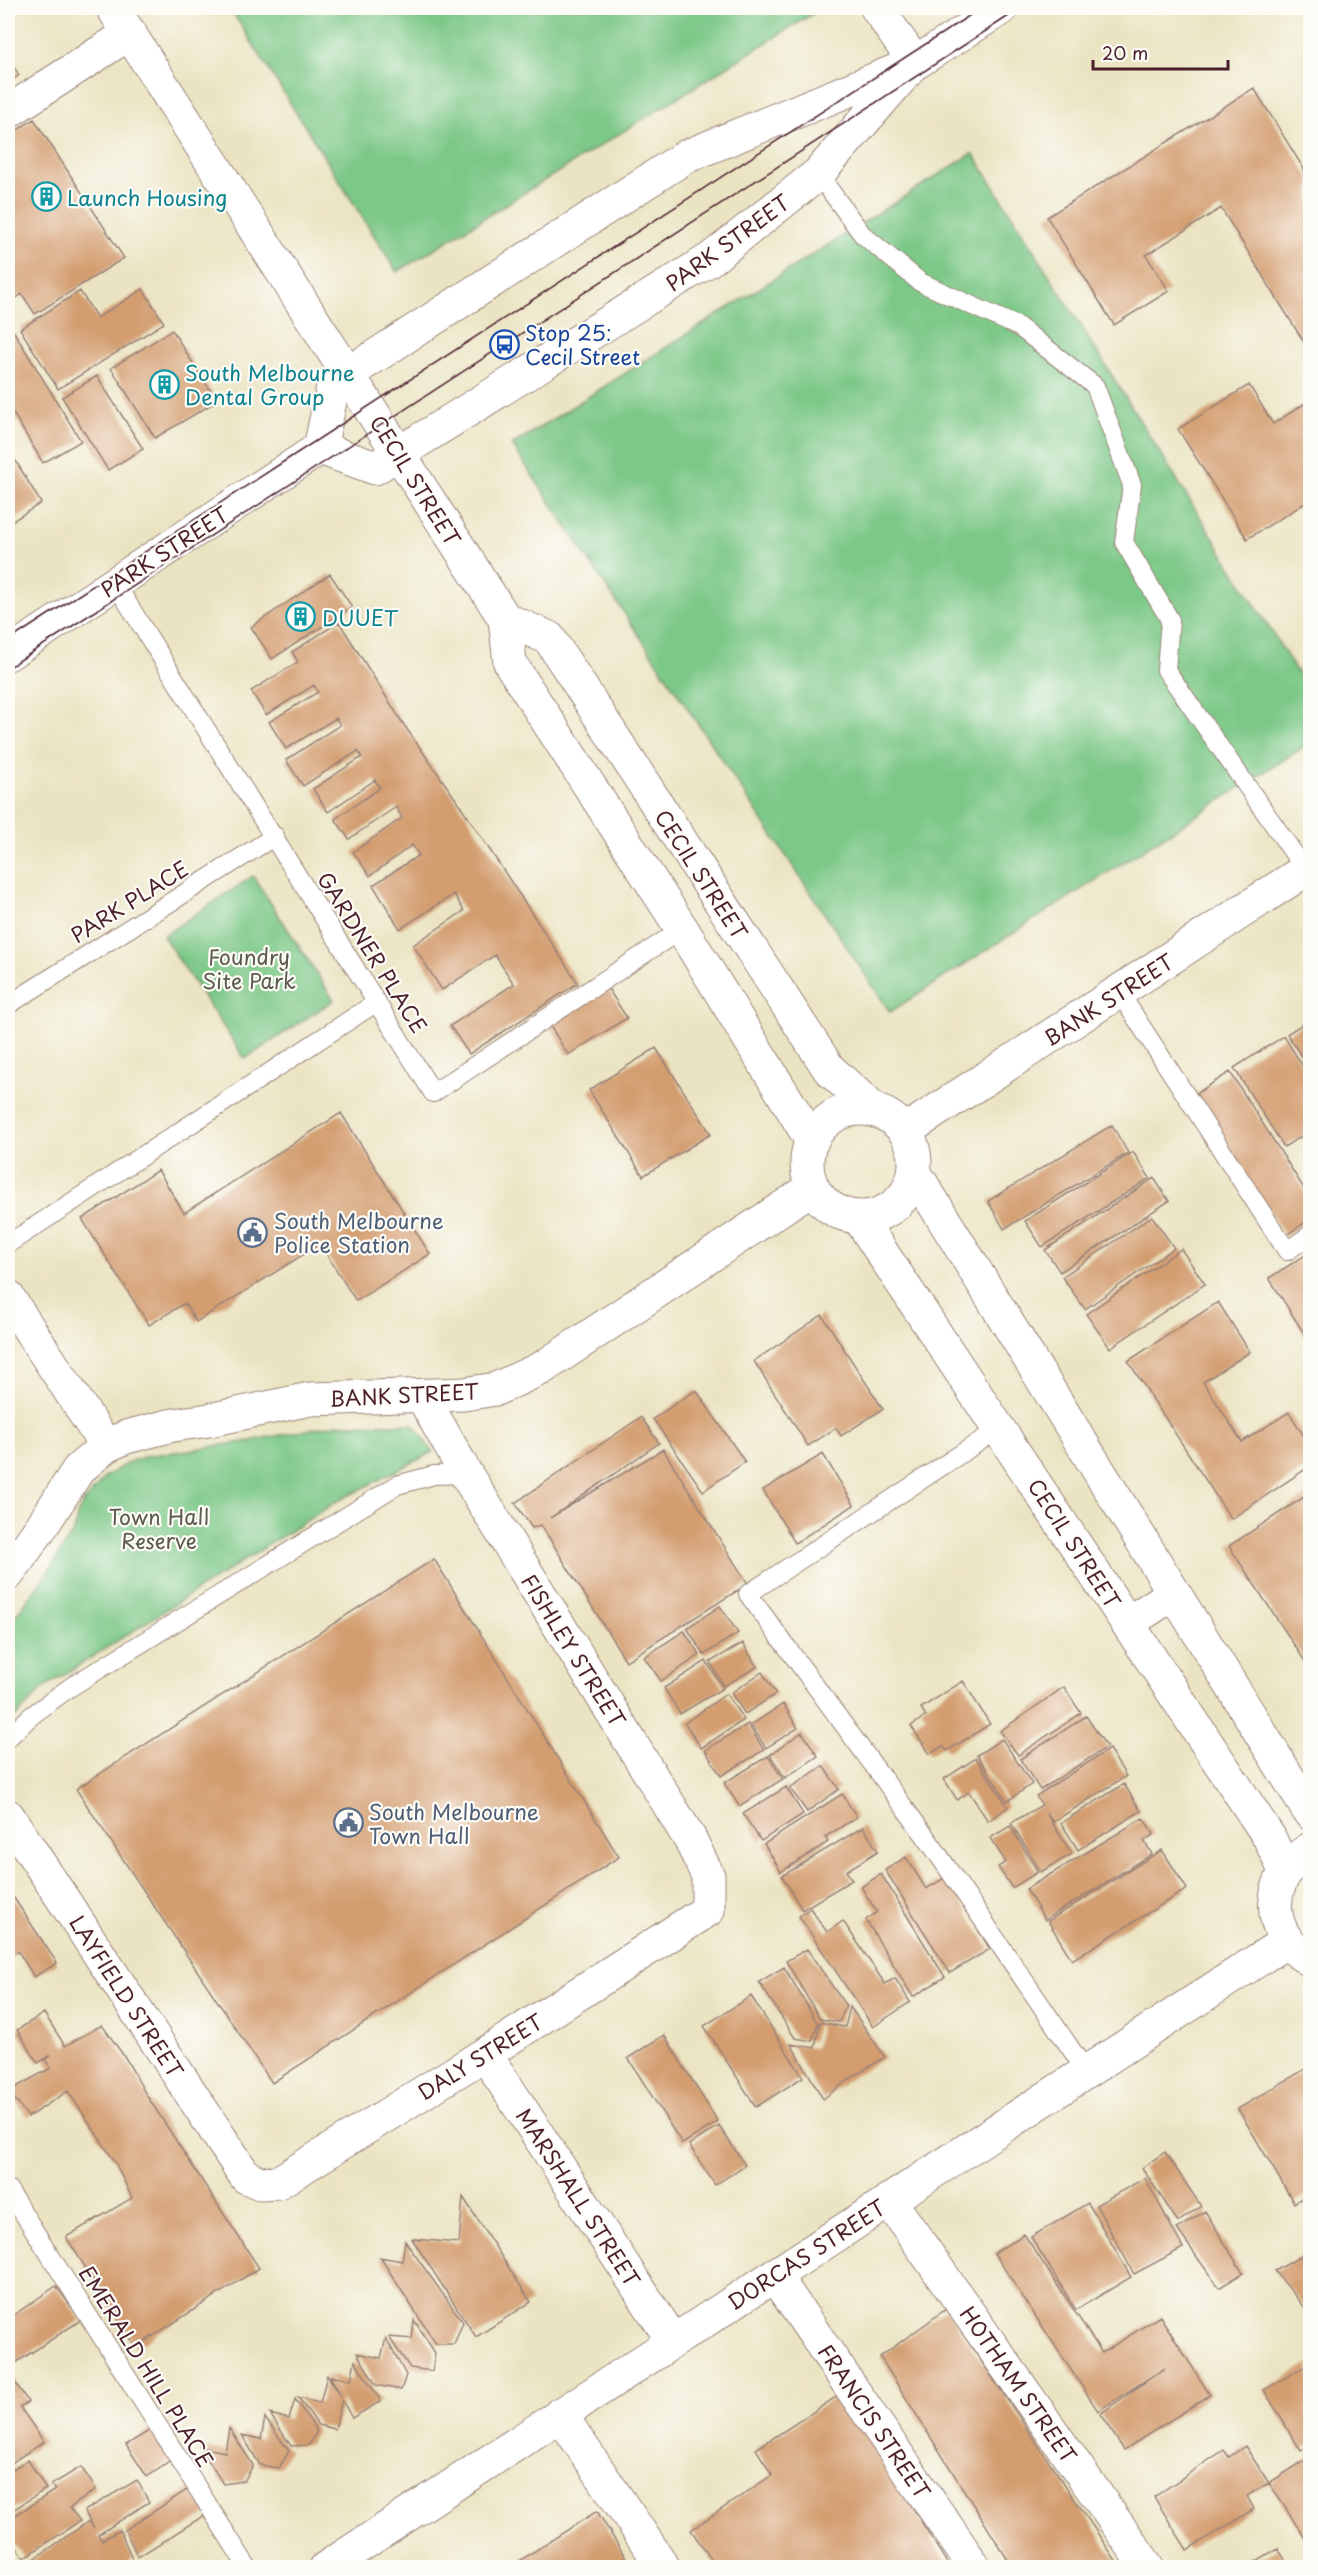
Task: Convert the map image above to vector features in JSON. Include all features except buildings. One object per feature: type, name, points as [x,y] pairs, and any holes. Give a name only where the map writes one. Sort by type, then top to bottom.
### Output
[{"type":"street","points":[[877,8],[915,63]]},
{"type":"street","name":"PARK STREET","points":[[8,654],[320,448],[333,387],[349,373],[686,157],[915,63],[1002,8]]},
{"type":"street","points":[[8,112],[122,20]]},
{"type":"street","name":"CECIL STREET","points":[[122,20],[506,619],[510,663],[682,929],[812,1141]]},
{"type":"street","name":"PARK STREET","points":[[320,448],[375,468],[712,258],[818,174],[915,63]]},
{"type":"street","name":"CECIL STREET","points":[[506,619],[549,638],[829,1069],[874,1110]]},
{"type":"street","name":"BANK STREET","points":[[905,1131],[1308,869]]},
{"type":"street","points":[[854,1109],[874,1110],[892,1118],[905,1131],[915,1155],[915,1173],[909,1190],[894,1207],[878,1215],[859,1218],[832,1209],[812,1188],[806,1169],[807,1149],[816,1131],[835,1115],[854,1109]]},
{"type":"street","points":[[915,1173],[1311,1812]]},
{"type":"street","name":"BANK STREET","points":[[8,1574],[78,1470],[106,1446],[126,1437],[173,1425],[310,1399],[339,1396],[464,1394],[496,1389],[530,1375],[812,1188]]},
{"type":"street","name":"CECIL STREET","points":[[859,1218],[1269,1837],[1285,1871]]},
{"type":"street","points":[[8,1297],[106,1446]]},
{"type":"street","name":"FISHLEY STREET","points":[[422,1396],[466,1474],[690,1839],[708,1876],[708,1910]]},
{"type":"street","points":[[1128,1623],[1174,1593]]},
{"type":"street","name":"LAYFIELD STREET","points":[[8,1816],[246,2177]]},
{"type":"street","points":[[1299,1951],[1278,1924],[1275,1907],[1278,1888],[1285,1871],[1298,1857],[1311,1849]]},
{"type":"street","name":"DALY STREET","points":[[246,2177],[260,2183],[279,2182],[485,2054],[708,1910]]},
{"type":"street","name":"DORCAS STREET","points":[[341,2564],[560,2414],[1086,2071],[1299,1951]]},
{"type":"street","name":"MARSHALL STREET","points":[[485,2054],[673,2341]]},
{"type":"street","name":"HOTHAM STREET","points":[[890,2200],[1148,2568]]},
{"type":"street","name":"FRANCIS STREET","points":[[774,2275],[975,2568]]},
{"type":"street","points":[[560,2414],[664,2568]]},
{"type":"lane","points":[[818,174],[862,234],[920,282],[1019,327],[1095,386],[1132,485],[1124,542],[1170,620],[1166,670],[1308,869]]},
{"type":"lane","name":"GARDNER PLACE","points":[[116,583],[433,1093],[682,929]]},
{"type":"lane","name":"PARK PLACE","points":[[8,1005],[275,836]]},
{"type":"lane","points":[[1119,992],[1287,1251],[1311,1235]]},
{"type":"lane","points":[[8,1244],[377,1002]]},
{"type":"lane","points":[[1000,1428],[748,1594],[931,1844],[1086,2071]]},
{"type":"lane","points":[[8,1738],[31,1716],[69,1688],[397,1485],[434,1475],[466,1474]]},
{"type":"lane","name":"EMERALD HILL PLACE","points":[[8,2189],[249,2568]]},
{"type":"green space","points":[[230,8],[822,8],[397,272]]},
{"type":"green space","points":[[973,153],[1310,693],[1310,743],[890,1012],[512,445]]},
{"type":"green space","name":"Foundry Site Park","points":[[253,876],[334,1000],[245,1059],[163,936]]},
{"type":"green space","name":"Town Hall Reserve","points":[[338,1424],[413,1424],[433,1452],[336,1502],[46,1686],[8,1724],[8,1626],[50,1569],[75,1529],[77,1515],[83,1503],[106,1476],[129,1462],[147,1456],[244,1442]]},
{"type":"tram line","points":[[8,641],[981,8]]},
{"type":"tram line","points":[[8,668],[1021,8]]},
{"type":"place","name":"Launch Housing","points":[[46,197]]},
{"type":"place","name":"Stop 25: Cecil Street","points":[[504,344]]},
{"type":"place","name":"South Melbourne Dental Group","points":[[164,384]]},
{"type":"place","name":"DUUET","points":[[301,617]]},
{"type":"place","name":"South Melbourne Police Station","points":[[253,1232]]},
{"type":"place","name":"South Melbourne Town Hall","points":[[348,1823]]}]
